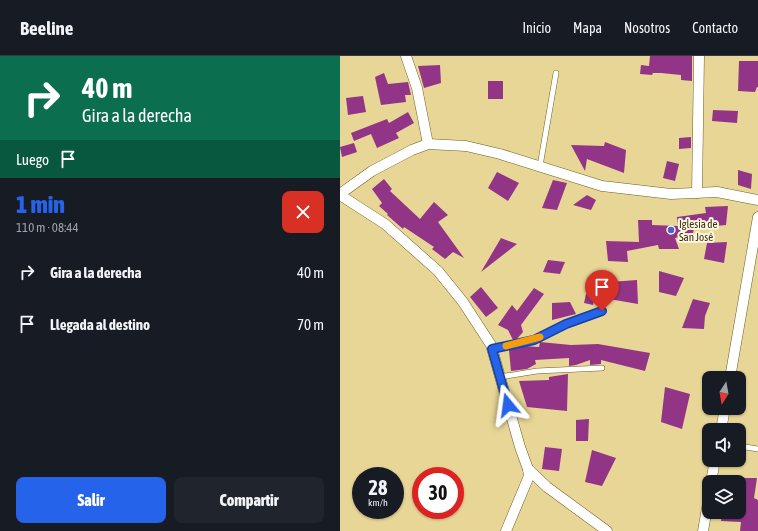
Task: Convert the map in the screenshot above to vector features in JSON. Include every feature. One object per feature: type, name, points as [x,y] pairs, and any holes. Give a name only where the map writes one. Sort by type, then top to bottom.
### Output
[{"type":"street","points":[[406,56],[418,88],[428,144]]},
{"type":"street","points":[[697,193],[699,56]]},
{"type":"street","points":[[506,531],[529,476],[492,349],[463,302],[438,271],[385,224],[340,194],[372,171],[412,150],[428,144],[466,146],[500,154],[602,186],[671,194],[717,192],[758,200]]},
{"type":"street","points":[[731,371],[758,217]]},
{"type":"street","points":[[528,469],[547,487],[607,531]]},
{"type":"street","points":[[704,531],[706,519]]},
{"type":"lane","points":[[540,166],[556,73]]},
{"type":"lane","points":[[492,349],[534,340],[566,324],[602,311]]},
{"type":"lane","points":[[500,377],[537,371],[602,368]]},
{"type":"lane","points":[[746,447],[758,449]]},
{"type":"building","points":[[650,56],[692,56],[692,81],[681,80],[681,75],[661,73],[653,73],[652,75],[640,74],[641,65],[649,66]]},
{"type":"building","points":[[739,61],[758,61],[758,87],[755,92],[738,91]]},
{"type":"building","points":[[440,65],[441,83],[424,88],[418,66]]},
{"type":"building","points":[[384,73],[388,84],[408,82],[411,95],[405,95],[406,102],[381,105],[375,77]]},
{"type":"building","points":[[488,81],[503,81],[503,99],[488,99]]},
{"type":"building","points":[[363,96],[366,112],[348,115],[346,98]]},
{"type":"building","points":[[713,110],[738,111],[737,123],[712,121]]},
{"type":"building","points":[[408,112],[414,123],[396,133],[399,138],[377,148],[371,134],[354,141],[351,133],[387,119],[389,123]]},
{"type":"building","points":[[691,137],[691,148],[679,149],[679,138]]},
{"type":"building","points":[[605,142],[626,150],[624,173],[587,159],[585,171],[571,145],[604,146]]},
{"type":"building","points":[[354,143],[357,152],[342,157],[340,147]]},
{"type":"building","points":[[667,161],[679,164],[675,181],[663,178]]},
{"type":"building","points":[[738,170],[752,174],[751,189],[738,185]]},
{"type":"building","points":[[497,172],[519,183],[508,201],[488,188]]},
{"type":"building","points":[[384,179],[392,189],[390,191],[420,219],[434,202],[448,215],[438,222],[464,258],[453,252],[445,259],[432,249],[434,247],[404,227],[403,229],[387,215],[388,214],[379,206],[382,203],[372,189]]},
{"type":"building","points":[[553,180],[567,183],[557,210],[542,208]]},
{"type":"building","points":[[587,195],[596,200],[591,210],[573,205]]},
{"type":"building","points":[[728,206],[726,225],[694,228],[693,233],[675,238],[679,249],[659,249],[658,245],[627,251],[628,262],[608,261],[606,241],[639,242],[638,220],[652,220],[652,225],[678,226],[677,217],[706,213],[705,207]]},
{"type":"building","points":[[501,238],[517,244],[481,272]]},
{"type":"building","points":[[727,242],[724,263],[704,259],[707,243]]},
{"type":"building","points":[[548,260],[565,262],[560,274],[543,272]]},
{"type":"building","points":[[659,271],[684,278],[676,296],[659,292]]},
{"type":"building","points":[[637,280],[638,304],[609,299],[610,282]]},
{"type":"building","points":[[481,287],[498,308],[486,317],[470,297]]},
{"type":"building","points":[[534,288],[544,294],[521,325],[523,332],[516,340],[513,340],[508,330],[498,325],[512,305],[517,311]]},
{"type":"building","points":[[586,294],[595,296],[593,305],[584,303]]},
{"type":"building","points":[[693,299],[710,303],[705,316],[704,329],[682,328]]},
{"type":"building","points":[[570,302],[576,314],[552,320],[552,303]]},
{"type":"building","points":[[540,342],[571,345],[598,344],[650,353],[645,371],[601,360],[601,364],[590,365],[590,360],[569,366],[569,358],[535,360],[536,364],[527,369],[511,371],[509,350],[523,346],[539,347]]},
{"type":"building","points":[[568,374],[567,411],[527,407],[519,381],[549,380],[549,377]]},
{"type":"building","points":[[665,387],[690,394],[682,429],[661,422]]},
{"type":"building","points":[[589,419],[588,441],[576,441],[576,420]]},
{"type":"building","points":[[545,447],[562,449],[559,471],[542,469]]},
{"type":"building","points":[[592,450],[616,458],[602,486],[585,482]]},
{"type":"building","points":[[746,478],[757,478],[754,498],[758,500],[758,531],[740,531],[741,522],[721,521],[721,519],[746,519]]},
{"type":"slow traffic","points":[[506,346],[534,340],[540,337]]},
{"type":"place","name":"Iglesia de San José","points":[[671,230]]},
{"type":"route","points":[[508,405],[492,349],[534,340],[566,324],[602,311]]}]
